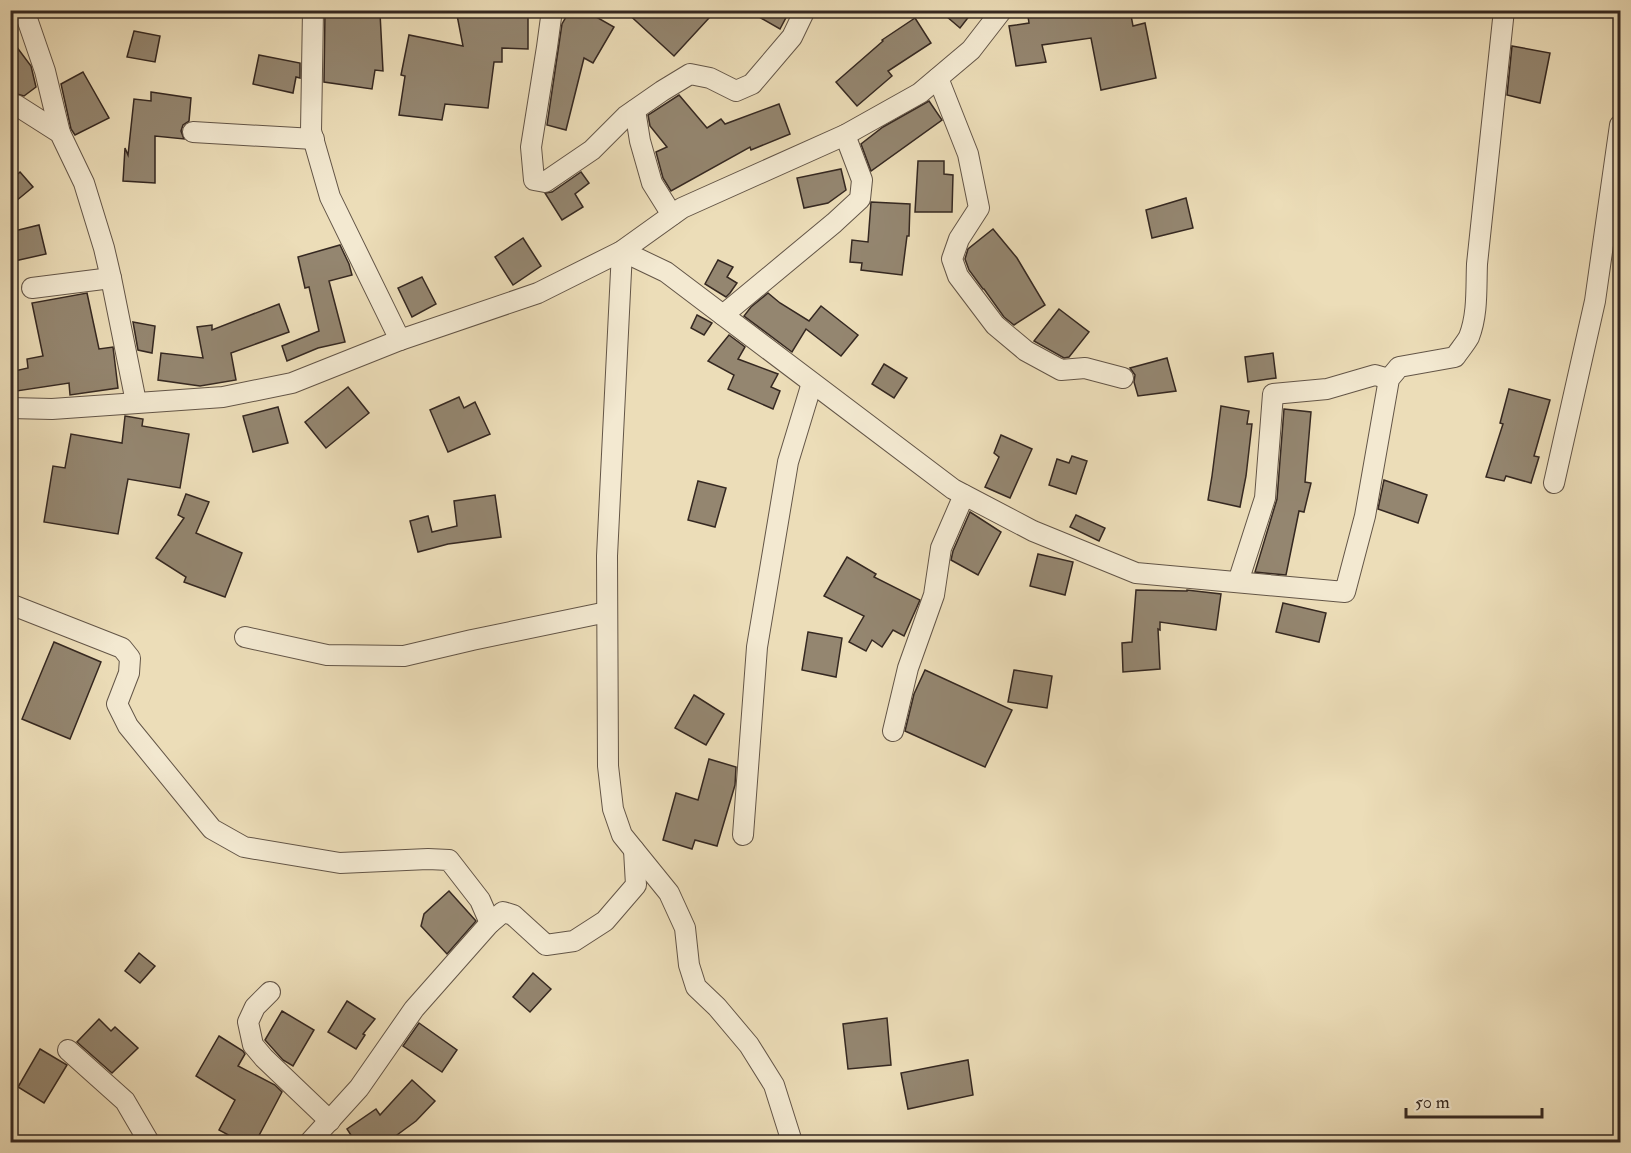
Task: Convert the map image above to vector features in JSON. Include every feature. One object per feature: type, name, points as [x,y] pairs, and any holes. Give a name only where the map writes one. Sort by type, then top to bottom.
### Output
[{"type":"street","points":[[24,10],[45,71],[60,133],[84,183],[104,248],[136,402]]},
{"type":"street","points":[[313,10],[311,131],[330,196],[400,340]]},
{"type":"street","points":[[552,10],[548,48],[531,147],[534,180],[545,182],[592,150],[626,116],[690,74],[710,78],[736,91],[752,84],[792,37],[805,10]]},
{"type":"street","points":[[10,408],[52,409],[223,397],[292,383],[400,340],[538,293],[622,250],[682,208],[845,135],[920,93],[971,50],[1002,10]]},
{"type":"street","points":[[622,250],[666,272],[953,489],[1033,531],[1136,573],[1344,592],[1365,516],[1389,379],[1399,367],[1455,357],[1468,339],[1472,325],[1504,10]]},
{"type":"street","points":[[938,78],[968,154],[979,208],[959,239],[952,259],[958,276],[995,325],[1026,351],[1062,370],[1085,368],[1123,378]]},
{"type":"street","points":[[10,104],[16,105],[60,133]]},
{"type":"street","points":[[635,110],[640,141],[652,183],[672,215]]},
{"type":"street","points":[[1554,483],[1595,301],[1620,125]]},
{"type":"street","points":[[193,132],[314,139]]},
{"type":"street","points":[[723,315],[834,224],[860,199],[862,180],[845,135]]},
{"type":"street","points":[[622,250],[607,556],[608,766],[613,809],[622,835],[669,893],[685,928],[689,965],[696,987],[717,1007],[749,1045],[774,1085],[792,1143]]},
{"type":"street","points":[[32,288],[111,278]]},
{"type":"street","points":[[1238,582],[1265,498],[1273,394],[1327,389],[1375,375],[1389,379]]},
{"type":"street","points":[[743,835],[757,647],[788,462],[812,383]]},
{"type":"street","points":[[893,731],[908,668],[934,595],[941,548],[964,495]]},
{"type":"street","points":[[10,604],[122,648],[130,658],[129,673],[117,704],[128,726],[212,829],[244,847],[340,863],[450,860],[480,900],[490,923]]},
{"type":"street","points":[[245,637],[327,655],[404,656],[607,612]]},
{"type":"street","points":[[310,1143],[359,1089],[414,1009],[490,923],[503,912],[513,915],[546,945],[574,940],[605,921],[636,885],[634,850]]},
{"type":"street","points":[[270,992],[255,1007],[248,1022],[253,1044],[264,1058],[330,1121]]},
{"type":"street","points":[[68,1050],[125,1101],[149,1143]]},
{"type":"building","points":[[456,10],[528,10],[528,49],[502,48],[502,62],[494,62],[488,108],[445,104],[442,120],[399,115],[405,76],[401,75],[409,35],[463,46]]},
{"type":"building","points":[[570,10],[584,10],[614,27],[593,63],[584,58],[566,130],[547,125],[562,24]]},
{"type":"building","points":[[624,10],[702,10],[709,18],[674,56]]},
{"type":"building","points":[[747,10],[790,10],[780,29]]},
{"type":"building","points":[[939,10],[974,10],[960,28]]},
{"type":"building","points":[[1027,10],[1130,10],[1133,26],[1145,23],[1156,78],[1101,90],[1091,38],[1042,45],[1046,62],[1016,66],[1009,26],[1029,23]]},
{"type":"building","points":[[325,12],[380,13],[383,71],[375,70],[372,89],[324,82]]},
{"type":"building","points":[[915,18],[931,43],[888,71],[892,76],[857,106],[836,82],[882,40]]},
{"type":"building","points":[[134,31],[160,36],[155,62],[127,57]]},
{"type":"building","points":[[10,38],[31,66],[36,87],[24,96],[10,92]]},
{"type":"building","points":[[1512,46],[1550,53],[1540,103],[1507,95]]},
{"type":"building","points":[[259,55],[300,63],[300,78],[296,77],[293,93],[253,84]]},
{"type":"building","points":[[83,72],[109,118],[75,135],[71,129],[61,84]]},
{"type":"building","points":[[151,92],[191,98],[189,121],[183,125],[181,131],[184,139],[155,136],[155,183],[123,181],[125,148],[128,155],[134,99],[151,101]]},
{"type":"building","points":[[679,95],[707,128],[721,119],[725,124],[779,104],[790,134],[751,150],[750,147],[671,191],[663,178],[656,152],[667,147],[650,126],[648,115]]},
{"type":"building","points":[[929,101],[942,120],[871,171],[861,144],[883,127]]},
{"type":"building","points":[[918,161],[944,161],[944,174],[953,175],[952,212],[915,212]]},
{"type":"building","points":[[841,169],[846,190],[828,203],[804,208],[797,178]]},
{"type":"building","points":[[20,172],[33,187],[10,206],[10,181]]},
{"type":"building","points":[[581,172],[589,183],[575,194],[583,207],[562,220],[545,193],[552,192]]},
{"type":"building","points":[[1186,198],[1193,228],[1152,238],[1146,210]]},
{"type":"building","points":[[871,202],[910,204],[909,236],[907,236],[902,275],[861,270],[862,263],[850,262],[852,240],[868,242]]},
{"type":"building","points":[[39,225],[46,254],[10,262],[10,232]]},
{"type":"building","points":[[993,229],[1017,258],[1045,305],[1014,325],[1004,317],[983,289],[969,270],[965,259],[968,249]]},
{"type":"building","points":[[523,238],[541,266],[513,285],[495,257]]},
{"type":"building","points":[[340,245],[352,275],[329,281],[345,342],[318,348],[287,361],[282,346],[319,331],[309,287],[305,288],[298,257]]},
{"type":"building","points":[[718,260],[733,267],[727,277],[737,283],[726,297],[705,284]]},
{"type":"building","points":[[422,277],[436,304],[412,317],[398,288]]},
{"type":"building","points":[[87,293],[99,349],[113,347],[118,388],[70,395],[69,383],[10,392],[10,372],[28,368],[27,359],[43,356],[32,303]]},
{"type":"building","points":[[768,293],[809,321],[821,306],[858,335],[841,356],[806,329],[792,352],[744,316]]},
{"type":"building","points":[[279,304],[289,332],[231,353],[236,380],[200,386],[158,380],[161,353],[203,358],[197,327],[212,325],[212,330]]},
{"type":"building","points":[[1059,309],[1089,332],[1069,357],[1064,358],[1034,341]]},
{"type":"building","points":[[697,315],[712,323],[704,335],[691,328]]},
{"type":"building","points":[[133,322],[155,326],[152,353],[138,350]]},
{"type":"building","points":[[729,335],[745,347],[738,359],[778,374],[771,387],[780,391],[773,409],[728,389],[734,375],[708,361]]},
{"type":"building","points":[[1273,353],[1276,378],[1248,382],[1245,357]]},
{"type":"building","points":[[1167,358],[1176,391],[1138,396],[1134,382],[1135,375],[1130,368]]},
{"type":"building","points":[[884,364],[907,378],[894,398],[872,384]]},
{"type":"building","points":[[348,387],[369,413],[326,448],[305,422]]},
{"type":"building","points":[[1509,389],[1550,400],[1534,456],[1539,457],[1531,483],[1506,476],[1504,481],[1486,477],[1503,424],[1500,423]]},
{"type":"building","points":[[459,397],[464,408],[475,402],[490,434],[448,452],[430,410]]},
{"type":"building","points":[[1221,406],[1249,411],[1247,424],[1252,424],[1240,507],[1208,500]]},
{"type":"building","points":[[278,407],[288,443],[253,452],[243,416]]},
{"type":"building","points":[[1284,409],[1311,412],[1305,482],[1311,483],[1304,512],[1299,511],[1286,575],[1255,572],[1277,499]]},
{"type":"building","points":[[125,416],[143,419],[142,426],[189,434],[180,488],[128,479],[118,534],[44,522],[53,466],[65,468],[71,434],[122,443]]},
{"type":"building","points":[[1001,435],[1032,449],[1010,498],[985,487],[999,457],[994,453]]},
{"type":"building","points":[[1072,456],[1087,461],[1076,494],[1049,485],[1057,459],[1069,463]]},
{"type":"building","points":[[1384,480],[1427,495],[1418,523],[1378,509]]},
{"type":"building","points":[[698,481],[726,488],[715,527],[688,520]]},
{"type":"building","points":[[186,494],[209,502],[196,533],[242,553],[225,597],[184,582],[186,577],[156,558],[184,518],[178,515]]},
{"type":"building","points":[[495,495],[501,537],[448,544],[418,552],[410,521],[428,516],[432,532],[457,526],[454,501]]},
{"type":"building","points":[[970,512],[1001,532],[978,575],[951,560]]},
{"type":"building","points":[[1076,515],[1105,528],[1099,541],[1070,527]]},
{"type":"building","points":[[1038,554],[1073,562],[1065,595],[1030,586]]},
{"type":"building","points":[[847,557],[876,574],[874,577],[920,600],[904,636],[893,630],[882,647],[872,640],[866,651],[849,642],[864,616],[824,596]]},
{"type":"building","points":[[1136,590],[1187,590],[1221,594],[1216,630],[1160,622],[1160,630],[1158,629],[1160,669],[1123,672],[1122,643],[1132,642]]},
{"type":"building","points":[[1283,603],[1326,613],[1319,642],[1276,632]]},
{"type":"building","points":[[808,632],[842,638],[836,677],[802,670]]},
{"type":"building","points":[[54,642],[101,662],[70,739],[22,719]]},
{"type":"building","points":[[925,670],[1012,710],[985,767],[905,731],[914,694]]},
{"type":"building","points":[[1014,670],[1052,676],[1047,708],[1008,702]]},
{"type":"building","points":[[694,695],[724,714],[706,745],[675,728]]},
{"type":"building","points":[[709,759],[736,767],[735,785],[717,846],[695,840],[692,849],[663,840],[676,793],[698,800]]},
{"type":"building","points":[[449,891],[476,921],[447,954],[421,926],[424,914]]},
{"type":"building","points":[[139,953],[155,966],[140,983],[125,971]]},
{"type":"building","points":[[533,973],[551,989],[530,1012],[513,997]]},
{"type":"building","points":[[347,1001],[375,1019],[363,1034],[365,1035],[356,1049],[328,1032]]},
{"type":"building","points":[[282,1011],[314,1030],[293,1066],[283,1060],[265,1040]]},
{"type":"building","points":[[887,1018],[891,1065],[848,1069],[843,1024]]},
{"type":"building","points":[[99,1019],[111,1031],[115,1027],[138,1048],[112,1073],[77,1042]]},
{"type":"building","points":[[419,1023],[457,1050],[442,1072],[403,1046]]},
{"type":"building","points":[[219,1036],[245,1054],[238,1066],[275,1085],[282,1092],[255,1143],[243,1143],[219,1130],[235,1100],[196,1076]]},
{"type":"building","points":[[40,1049],[67,1065],[44,1103],[18,1087]]},
{"type":"building","points":[[968,1060],[973,1095],[908,1109],[901,1073]]},
{"type":"building","points":[[412,1080],[435,1101],[416,1121],[386,1143],[356,1143],[347,1129],[376,1109],[380,1115]]}]
